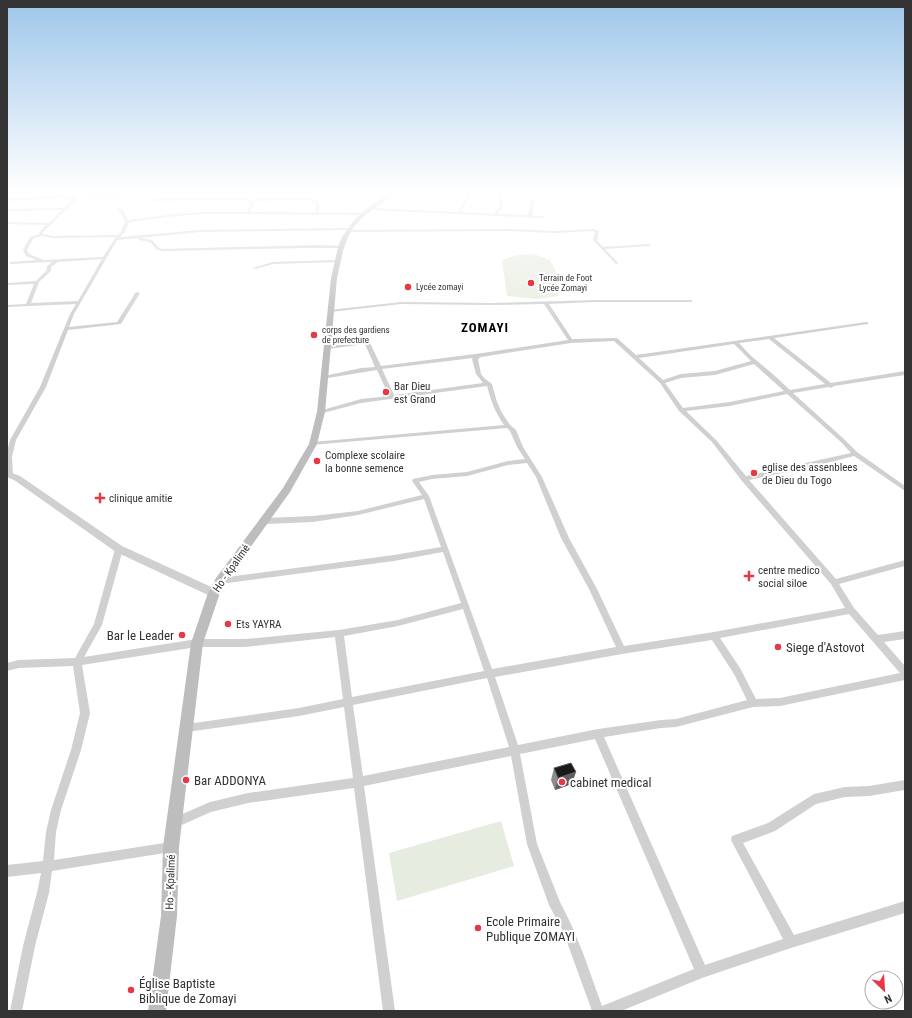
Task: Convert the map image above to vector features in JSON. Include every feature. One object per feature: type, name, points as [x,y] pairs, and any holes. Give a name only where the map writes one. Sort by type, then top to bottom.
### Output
[{"type":"main road","name":"Ho - Kpalimé","points":[[157,1011],[168,916],[171,847],[197,643],[214,593],[220,581],[287,490],[313,444],[321,412],[337,261],[345,239]]},
{"type":"street","points":[[31,239],[25,250],[28,255],[46,262]]},
{"type":"street","points":[[117,239],[78,302],[43,387],[13,440],[8,457],[9,475],[17,478],[119,548],[214,593]]},
{"type":"street","points":[[139,239],[151,242],[156,248],[162,250],[308,246],[341,247]]},
{"type":"street","points":[[595,239],[616,263]]},
{"type":"street","points":[[602,248],[649,245]]},
{"type":"street","points":[[11,263],[105,258]]},
{"type":"street","points":[[28,304],[37,282],[49,270],[49,267],[54,262],[64,260]]},
{"type":"street","points":[[255,268],[273,263],[337,261]]},
{"type":"street","points":[[7,284],[37,282]]},
{"type":"street","points":[[66,329],[119,323],[138,292]]},
{"type":"street","points":[[331,311],[402,304],[691,301]]},
{"type":"street","points":[[7,306],[78,302]]},
{"type":"street","points":[[545,302],[571,341]]},
{"type":"street","points":[[634,357],[866,323]]},
{"type":"street","points":[[770,337],[831,386]]},
{"type":"street","points":[[324,378],[378,367],[480,355],[571,341],[613,338],[619,341],[634,357],[662,382],[682,410],[714,441],[744,479],[834,582],[851,610],[905,672]]},
{"type":"street","points":[[328,347],[367,342],[387,383],[392,397]]},
{"type":"street","points":[[735,342],[741,351],[801,402],[813,416],[856,454],[905,489]]},
{"type":"street","points":[[480,355],[475,359],[478,375],[483,381],[489,384],[494,402],[508,426],[513,430],[520,447],[539,477],[565,538],[593,589],[622,650]]},
{"type":"street","points":[[662,382],[679,376],[714,373],[755,362]]},
{"type":"street","points":[[682,410],[730,404],[788,392],[905,373]]},
{"type":"street","points":[[321,412],[361,401],[489,384]]},
{"type":"street","points":[[313,444],[508,426]]},
{"type":"street","points":[[744,479],[856,454]]},
{"type":"street","points":[[528,461],[508,464],[467,474],[432,477],[415,481],[426,496],[478,639],[514,751],[532,844],[555,905],[575,947],[598,1011]]},
{"type":"street","points":[[265,521],[314,519],[358,514],[426,496]]},
{"type":"street","points":[[16,1011],[28,946],[43,893],[48,866],[51,832],[56,810],[76,750],[85,713],[77,662],[98,624],[119,548]]},
{"type":"street","points":[[220,581],[394,558],[445,549]]},
{"type":"street","points":[[834,582],[905,563]]},
{"type":"street","points":[[7,667],[19,664],[77,662],[197,643],[244,643],[339,633],[398,623],[465,605]]},
{"type":"street","points":[[187,728],[299,712],[489,674],[622,650],[714,636],[851,610]]},
{"type":"street","points":[[339,633],[389,1011]]},
{"type":"street","points":[[877,639],[905,635]]},
{"type":"street","points":[[714,636],[737,671],[753,703]]},
{"type":"street","points":[[175,823],[210,807],[248,798],[358,782],[598,734],[676,723],[753,703],[780,702],[905,676]]},
{"type":"street","points":[[598,734],[702,972]]},
{"type":"street","points":[[791,942],[736,840],[772,827],[814,800],[845,792],[869,791],[905,785]]},
{"type":"street","points":[[7,871],[171,847]]},
{"type":"street","points":[[605,1011],[702,972],[791,942],[905,907]]},
{"type":"shaded area","name":"Terrain de Foot Lycée Zomayi","points":[[534,254],[550,260],[555,270],[558,296],[537,299],[507,296],[502,260],[517,255]]},
{"type":"shaded area","points":[[501,821],[514,866],[397,901],[389,853]]},
{"type":"building","points":[[571,763],[576,772],[558,778],[554,768]]},
{"type":"place","name":"Terrain de Foot Lycée Zomayi","points":[[531,283]]},
{"type":"place","name":"Lycée zomayi","points":[[408,287]]},
{"type":"place","name":"corps des gardiens de prefecture","points":[[314,335]]},
{"type":"place","name":"Bar Dieu est Grand","points":[[386,392]]},
{"type":"place","name":"Complexe scolaire la bonne semence","points":[[317,461]]},
{"type":"place","name":"eglise des assenblees de Dieu du Togo","points":[[754,473]]},
{"type":"place","name":"clinique amitie","points":[[100,498]]},
{"type":"place","name":"centre medico social siloe","points":[[749,576]]},
{"type":"place","name":"Ets YAYRA","points":[[228,624]]},
{"type":"place","name":"Bar le Leader","points":[[182,635]]},
{"type":"place","name":"Siege d'Astovot","points":[[778,647]]},
{"type":"place","name":"Bar ADDONYA","points":[[186,780]]},
{"type":"place","name":"cabinet medical","points":[[562,782]]},
{"type":"place","name":"Ecole Primaire Publique ZOMAYI","points":[[478,928]]},
{"type":"place","name":"Église Baptiste Biblique de Zomayi","points":[[131,990]]},
{"type":"district","name":"ZOMAYI","points":[[485,327]]}]
